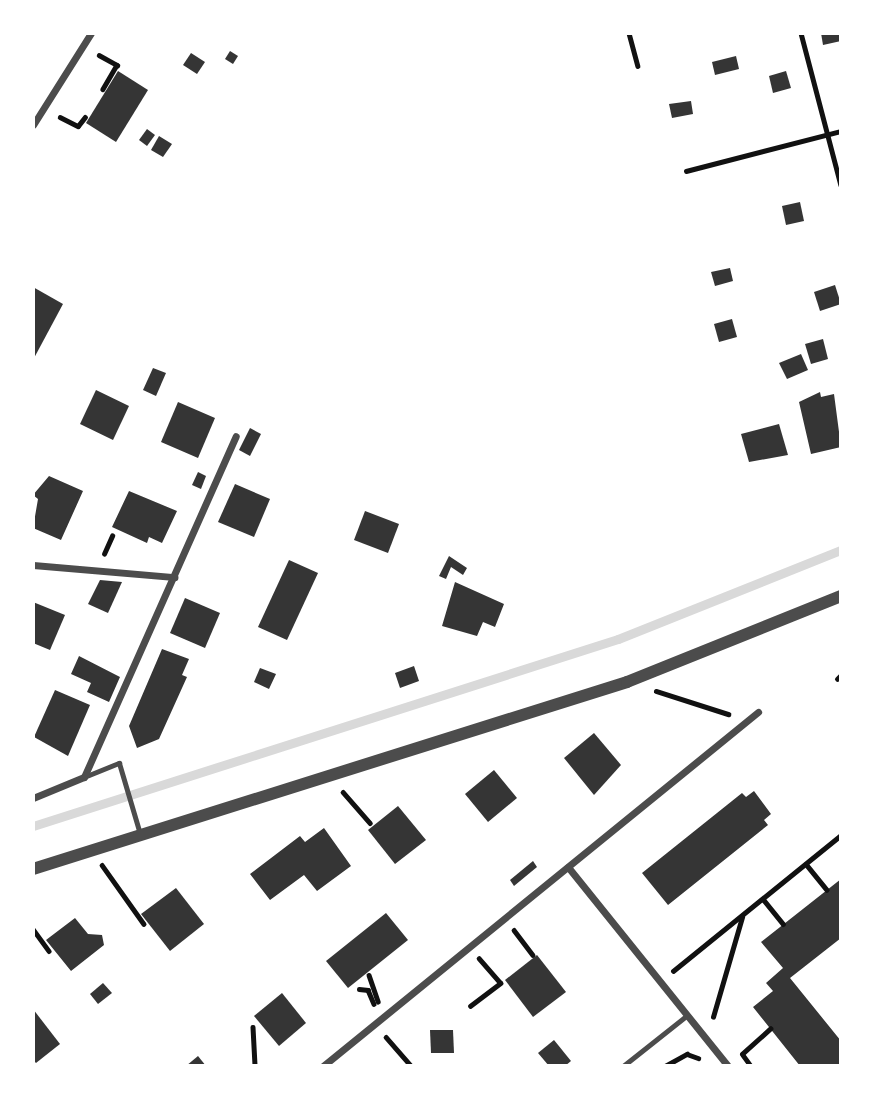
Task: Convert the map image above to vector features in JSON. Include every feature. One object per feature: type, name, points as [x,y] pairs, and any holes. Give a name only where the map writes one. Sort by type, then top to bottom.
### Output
[{"type":"street","points":[[33,125],[91,33]]},
{"type":"street","points":[[33,797],[84,777],[236,436]]},
{"type":"street","points":[[33,565],[174,577]]},
{"type":"street","points":[[33,869],[628,682],[841,596]]},
{"type":"street","points":[[323,1066],[758,712]]},
{"type":"street","points":[[568,867],[658,983],[728,1066]]},
{"type":"lane","points":[[84,777],[119,763],[140,836]]},
{"type":"lane","points":[[623,1066],[686,1016]]},
{"type":"path","points":[[629,33],[638,66]]},
{"type":"path","points":[[801,33],[841,185]]},
{"type":"path","points":[[99,55],[117,65],[103,89]]},
{"type":"path","points":[[61,117],[78,126],[85,117]]},
{"type":"path","points":[[686,171],[841,131]]},
{"type":"path","points":[[343,792],[370,823]]},
{"type":"path","points":[[658,983],[841,835]]},
{"type":"path","points":[[806,864],[827,890]]},
{"type":"path","points":[[102,866],[144,924]]},
{"type":"path","points":[[763,899],[783,924]]},
{"type":"path","points":[[713,1017],[742,916]]},
{"type":"path","points":[[505,918],[533,955]]},
{"type":"path","points":[[33,929],[49,951]]},
{"type":"path","points":[[469,948],[500,983],[470,1006]]},
{"type":"path","points":[[359,989],[368,990],[377,1003],[369,975]]},
{"type":"path","points":[[374,1024],[411,1066]]},
{"type":"path","points":[[253,1027],[255,1066]]},
{"type":"path","points":[[742,1054],[770,1029]]},
{"type":"path","points":[[665,1066],[687,1054],[707,1064],[717,1053]]},
{"type":"building","points":[[821,33],[841,33],[841,41],[823,45]]},
{"type":"building","points":[[230,51],[238,56],[233,64],[225,59]]},
{"type":"building","points":[[191,53],[205,62],[197,74],[183,65]]},
{"type":"building","points":[[736,56],[739,69],[715,75],[712,62]]},
{"type":"building","points":[[118,71],[148,90],[116,142],[86,123]]},
{"type":"building","points":[[786,71],[791,88],[773,93],[769,76]]},
{"type":"building","points":[[691,101],[693,114],[672,118],[669,104]]},
{"type":"building","points":[[147,129],[155,135],[147,146],[139,140]]},
{"type":"building","points":[[159,136],[172,144],[163,157],[151,150]]},
{"type":"building","points":[[800,202],[804,221],[786,225],[782,206]]},
{"type":"building","points":[[730,268],[733,281],[715,286],[711,272]]},
{"type":"building","points":[[835,285],[841,304],[820,311],[814,292]]},
{"type":"building","points":[[33,287],[63,304],[33,360]]},
{"type":"building","points":[[732,319],[737,337],[719,342],[714,324]]},
{"type":"building","points":[[823,339],[828,359],[811,364],[805,344]]},
{"type":"building","points":[[801,354],[808,370],[787,379],[779,363]]},
{"type":"building","points":[[153,368],[166,373],[156,396],[143,390]]},
{"type":"building","points":[[96,390],[129,406],[113,440],[80,424]]},
{"type":"building","points":[[820,392],[821,397],[834,394],[841,447],[811,454],[799,402]]},
{"type":"building","points":[[178,402],[215,418],[198,458],[161,442]]},
{"type":"building","points":[[779,424],[788,455],[749,462],[741,434]]},
{"type":"building","points":[[250,428],[261,434],[250,456],[239,450]]},
{"type":"building","points":[[198,472],[206,476],[201,489],[192,485]]},
{"type":"building","points":[[49,476],[83,491],[61,540],[33,528],[38,499],[33,495]]},
{"type":"building","points":[[235,484],[270,499],[254,537],[218,522]]},
{"type":"building","points":[[129,491],[177,511],[162,543],[149,537],[147,543],[112,527]]},
{"type":"building","points":[[365,511],[399,524],[388,553],[354,540]]},
{"type":"building","points":[[449,556],[467,568],[463,575],[451,567],[446,579],[439,576]]},
{"type":"building","points":[[289,560],[318,573],[287,640],[258,627]]},
{"type":"building","points":[[100,580],[122,582],[108,613],[88,604]]},
{"type":"building","points":[[455,582],[504,604],[495,627],[483,622],[477,636],[442,626]]},
{"type":"building","points":[[185,598],[220,613],[205,648],[170,633]]},
{"type":"building","points":[[33,602],[65,615],[50,650],[33,643]]},
{"type":"building","points":[[162,649],[189,659],[182,675],[187,677],[159,739],[137,748],[129,726]]},
{"type":"building","points":[[79,656],[120,677],[109,702],[87,692],[91,683],[71,674]]},
{"type":"building","points":[[414,666],[419,681],[400,688],[395,673]]},
{"type":"building","points":[[260,668],[276,674],[269,689],[254,682]]},
{"type":"building","points":[[55,690],[90,705],[68,756],[34,737]]},
{"type":"building","points":[[594,733],[621,765],[594,795],[564,758]]},
{"type":"building","points":[[494,770],[517,798],[488,822],[465,794]]},
{"type":"building","points":[[754,791],[771,814],[764,820],[768,825],[668,905],[642,873],[742,793],[746,797]]},
{"type":"building","points":[[398,806],[426,840],[395,864],[368,830]]},
{"type":"building","points":[[324,828],[351,866],[317,891],[304,875],[270,900],[250,874],[300,836],[305,842]]},
{"type":"building","points":[[533,861],[537,867],[514,886],[510,880]]},
{"type":"building","points":[[841,879],[841,938],[790,978],[841,1041],[841,1066],[800,1066],[753,1007],[773,991],[766,983],[783,968],[761,942]]},
{"type":"building","points":[[176,888],[204,924],[170,951],[141,914]]},
{"type":"building","points":[[386,913],[408,940],[348,988],[326,961]]},
{"type":"building","points":[[75,918],[88,934],[102,935],[104,945],[71,971],[46,940]]},
{"type":"building","points":[[537,955],[566,992],[533,1017],[505,980]]},
{"type":"building","points":[[103,983],[112,993],[98,1004],[90,994]]},
{"type":"building","points":[[282,993],[306,1023],[279,1046],[254,1016]]},
{"type":"building","points":[[33,1009],[60,1044],[36,1063],[33,1060]]},
{"type":"building","points":[[430,1030],[453,1030],[454,1053],[431,1053]]},
{"type":"building","points":[[554,1040],[571,1061],[565,1066],[549,1066],[538,1053]]},
{"type":"building","points":[[198,1056],[206,1066],[186,1066]]},
{"type":"waterway","points":[[33,826],[618,639],[841,550]]}]
